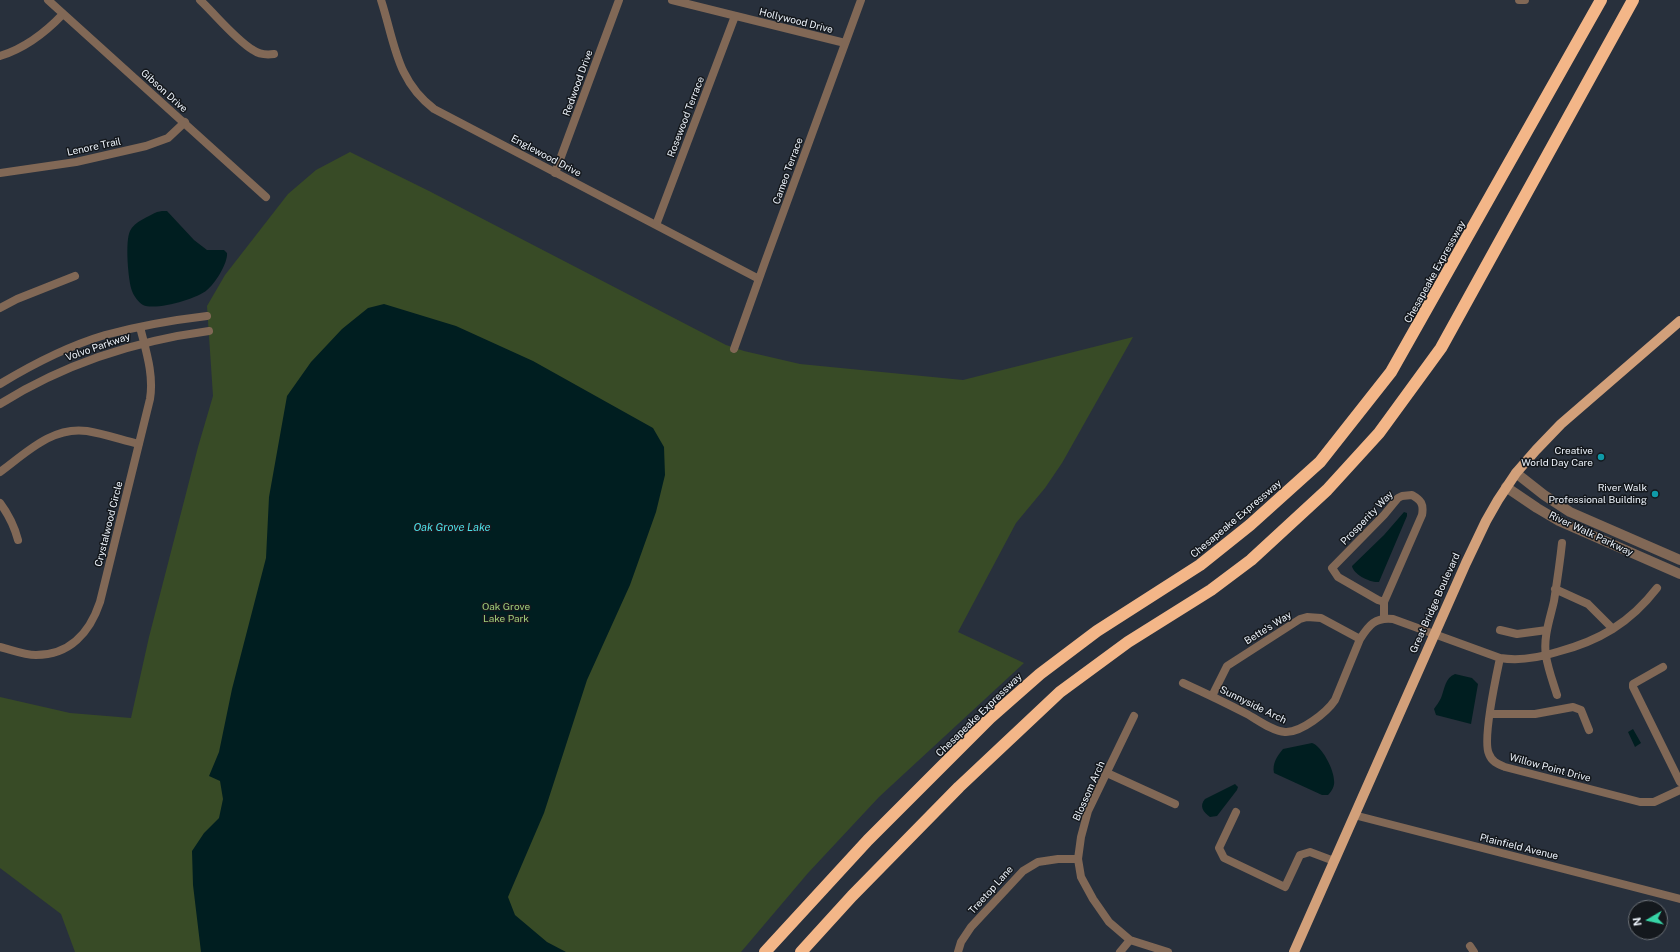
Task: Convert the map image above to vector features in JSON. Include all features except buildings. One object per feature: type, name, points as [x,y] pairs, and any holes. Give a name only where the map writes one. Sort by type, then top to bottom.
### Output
[{"type":"highway","name":"Chesapeake Expressway","points":[[765,952],[868,840],[990,718],[1034,679],[1097,631],[1200,566],[1250,525],[1320,462],[1398,362],[1601,0]]},
{"type":"highway","points":[[800,952],[852,896],[954,792],[1060,692],[1128,642],[1211,590],[1252,560],[1327,490],[1379,433],[1441,348],[1633,0]]},
{"type":"main road","name":"Great Bridge Boulevard","points":[[1294,952],[1482,528],[1506,487],[1516,473],[1561,424],[1680,320]]},
{"type":"street","name":"Gibson Drive","points":[[48,0],[185,122],[266,197]]},
{"type":"street","points":[[200,0],[250,48],[263,54],[274,54]]},
{"type":"street","name":"Englewood Drive","points":[[381,0],[401,68],[410,86],[422,100],[434,109],[759,279]]},
{"type":"street","name":"Redwood Drive","points":[[555,173],[619,0]]},
{"type":"street","name":"Hollywood Drive","points":[[672,0],[845,43]]},
{"type":"street","name":"Cameo Terrace","points":[[734,349],[861,0]]},
{"type":"street","points":[[1519,0],[1525,0]]},
{"type":"street","points":[[0,56],[19,49],[42,35],[62,14]]},
{"type":"street","name":"Rosewood Terrace","points":[[656,225],[735,16]]},
{"type":"street","name":"Lenore Trail","points":[[0,173],[76,162],[146,146],[168,138],[185,122]]},
{"type":"street","points":[[0,308],[18,299],[75,276]]},
{"type":"street","name":"Volvo Parkway","points":[[0,384],[30,367],[72,347],[105,335],[140,327],[207,316]]},
{"type":"street","name":"Crystalwood Circle","points":[[0,647],[24,654],[36,655],[50,653],[73,643],[84,634],[92,623],[100,602],[152,388],[151,374],[140,327]]},
{"type":"street","name":"Volvo Parkway","points":[[0,404],[34,384],[66,369],[105,354],[144,342],[178,335],[209,331]]},
{"type":"street","points":[[0,472],[44,440],[62,432],[73,430],[88,431],[139,444]]},
{"type":"street","name":"River Walk Parkway","points":[[1516,473],[1544,495],[1570,512],[1680,560]]},
{"type":"street","name":"River Walk Parkway","points":[[1506,487],[1559,521],[1680,574]]},
{"type":"street","name":"Prosperity Way","points":[[1384,602],[1338,577],[1332,568],[1380,520],[1398,498],[1412,495],[1422,502],[1424,508],[1384,602],[1384,619]]},
{"type":"street","points":[[0,502],[14,526],[18,540]]},
{"type":"street","points":[[1557,694],[1546,655],[1547,630],[1562,543]]},
{"type":"street","points":[[1360,639],[1368,626],[1374,621],[1393,619],[1434,636],[1500,658],[1511,660],[1546,655],[1596,639],[1613,629],[1634,614],[1657,588]]},
{"type":"street","points":[[1555,589],[1588,604],[1613,629]]},
{"type":"street","name":"Bette's Way","points":[[1212,696],[1227,666],[1300,619],[1307,617],[1321,618],[1360,639]]},
{"type":"street","points":[[1500,630],[1516,634],[1547,630]]},
{"type":"street","name":"Sunnyside Arch","points":[[1183,683],[1212,696],[1278,731],[1291,732],[1304,727],[1329,708],[1335,700],[1360,639]]},
{"type":"street","name":"Willow Point Drive","points":[[1500,658],[1486,740],[1488,753],[1494,763],[1640,802],[1654,802],[1680,790]]},
{"type":"street","points":[[1663,668],[1637,681],[1632,687],[1680,782]]},
{"type":"street","points":[[1490,714],[1535,714],[1573,707],[1581,710],[1589,730]]},
{"type":"street","name":"Blossom Arch","points":[[1134,716],[1088,811],[1083,825],[1078,859],[1082,877],[1093,899],[1109,922],[1130,940],[1168,952]]},
{"type":"street","points":[[1107,773],[1175,804]]},
{"type":"street","points":[[1236,812],[1220,848],[1224,858],[1285,887],[1300,855],[1310,852],[1334,861]]},
{"type":"street","name":"Plainfield Avenue","points":[[1354,815],[1680,899]]},
{"type":"street","name":"Treetop Lane","points":[[958,952],[961,942],[971,927],[1023,871],[1038,862],[1058,859],[1078,859]]},
{"type":"street","points":[[1120,952],[1130,940]]},
{"type":"green space","name":"Oak Grove Lake Park","points":[[350,152],[429,191],[726,345],[744,351],[800,364],[963,380],[1133,337],[1062,463],[1045,488],[1016,523],[958,632],[1024,663],[879,797],[808,873],[741,952],[75,952],[61,914],[0,868],[0,697],[70,713],[131,718],[149,637],[198,447],[213,396],[207,306],[225,275],[288,194],[316,170]]},
{"type":"water","points":[[162,211],[167,211],[194,240],[207,250],[224,250],[227,253],[227,257],[217,278],[207,290],[202,293],[176,303],[157,306],[143,305],[135,297],[129,278],[128,236],[132,228],[138,222],[146,217]]},
{"type":"water","name":"Oak Grove Lake","points":[[384,304],[456,326],[533,361],[653,428],[664,447],[665,475],[656,512],[630,585],[587,680],[544,813],[508,897],[515,915],[547,942],[566,952],[201,952],[193,885],[192,851],[204,833],[219,818],[223,799],[220,781],[209,776],[219,752],[232,689],[266,558],[269,497],[287,396],[311,362],[342,329],[368,308]]},
{"type":"water","points":[[1404,512],[1407,513],[1407,516],[1379,582],[1371,581],[1355,572],[1352,566],[1384,535]]},
{"type":"water","points":[[1455,674],[1472,678],[1478,684],[1471,724],[1436,715],[1434,709],[1441,698],[1447,681]]},
{"type":"water","points":[[1633,729],[1641,743],[1635,747],[1628,732]]},
{"type":"water","points":[[1312,743],[1316,745],[1323,753],[1332,770],[1334,784],[1328,795],[1322,795],[1274,773],[1276,760],[1283,749]]},
{"type":"water","points":[[1235,784],[1238,787],[1237,790],[1217,816],[1210,817],[1204,811],[1202,806],[1205,799]]},
{"type":"place","name":"Creative World Day Care","points":[[1601,457]]},
{"type":"place","name":"River Walk Professional Building","points":[[1655,494]]}]
